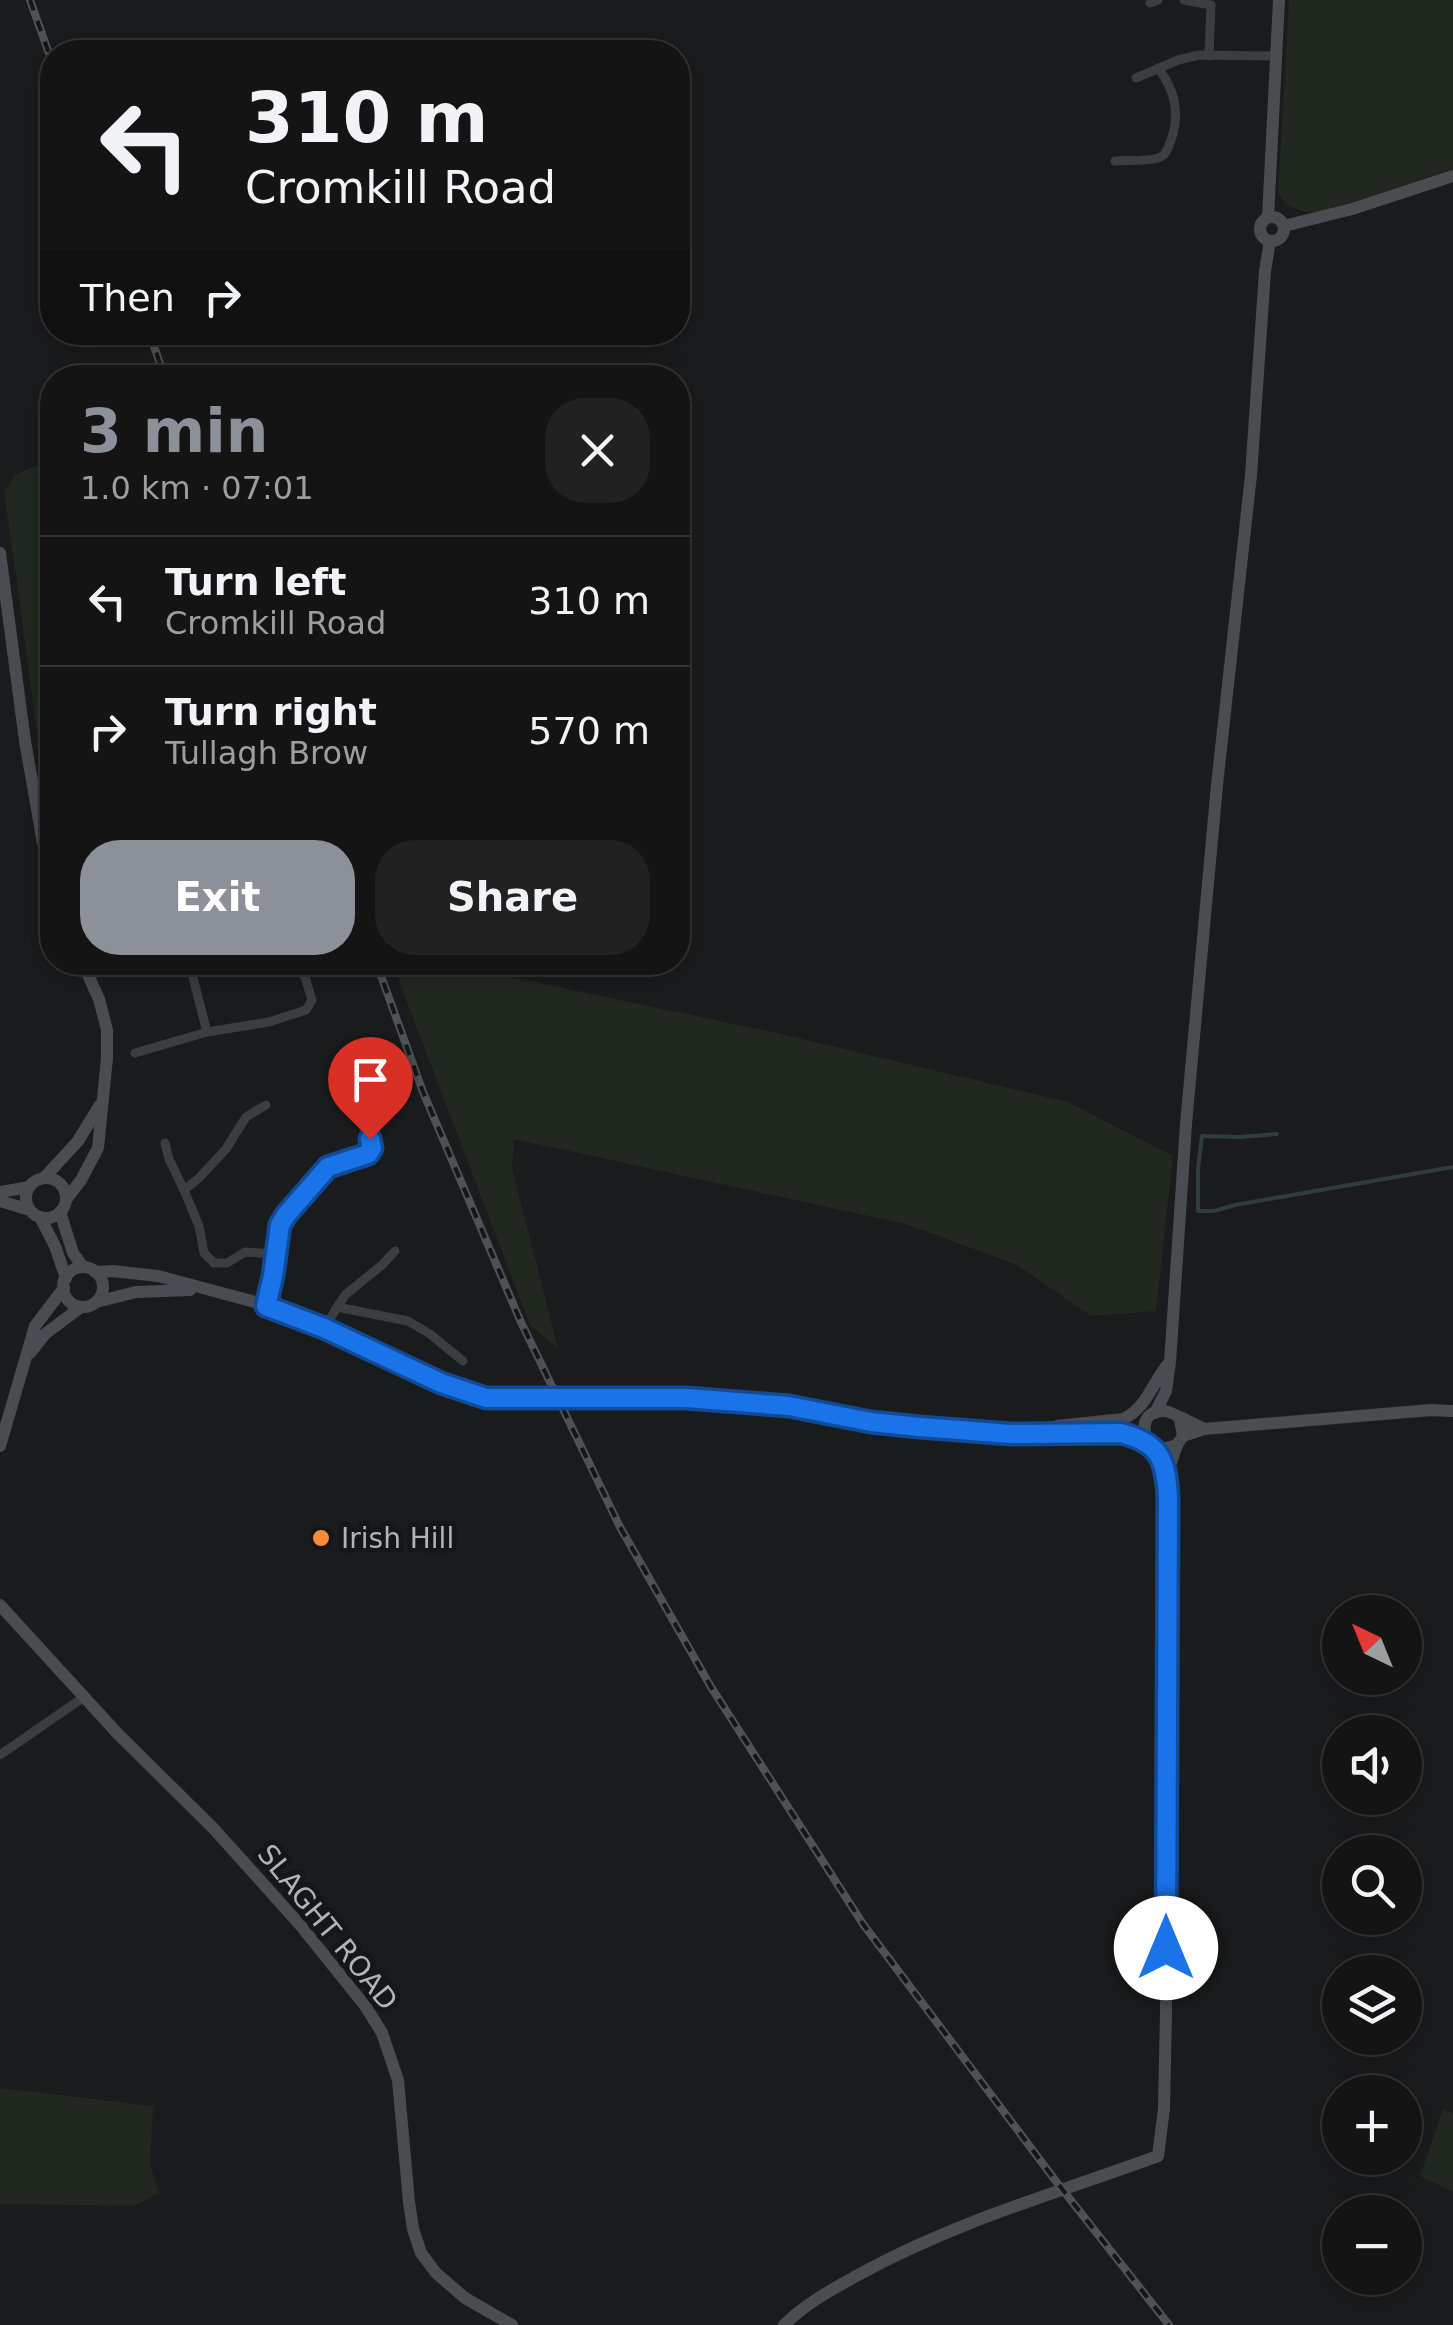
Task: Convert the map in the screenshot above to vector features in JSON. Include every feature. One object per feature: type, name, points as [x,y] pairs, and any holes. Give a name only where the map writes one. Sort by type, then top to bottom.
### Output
[{"type":"street","points":[[1184,0],[1211,5],[1209,56]]},
{"type":"street","points":[[1268,217],[1279,0]]},
{"type":"street","points":[[1136,78],[1192,56],[1276,56]]},
{"type":"street","points":[[1114,160],[1158,158],[1167,150],[1176,122],[1176,105],[1171,87],[1158,68]]},
{"type":"street","points":[[1284,226],[1453,176]]},
{"type":"street","points":[[1268,217],[1276,217],[1284,226],[1281,238],[1270,241],[1260,230],[1268,217]]},
{"type":"street","points":[[1167,1474],[1144,1432],[1166,1391],[1170,1362],[1180,1192],[1216,786],[1251,475],[1270,241]]},
{"type":"street","points":[[0,553],[40,825]]},
{"type":"street","points":[[0,1201],[49,1218],[81,1180],[98,1148],[108,1058],[107,1030],[89,975]]},
{"type":"street","points":[[192,975],[207,1032]]},
{"type":"street","points":[[135,1053],[306,1010],[312,1000],[303,975]]},
{"type":"street","points":[[266,1306],[280,1225],[286,1215],[324,1171],[371,1151],[366,1119],[347,1090]]},
{"type":"street","points":[[102,1102],[78,1141],[44,1178],[29,1187],[26,1200],[55,1246],[67,1298],[88,1304],[154,1290],[212,1291]]},
{"type":"street","points":[[184,1190],[226,1150],[246,1117],[266,1105]]},
{"type":"street","points":[[165,1143],[199,1226],[204,1253],[214,1264],[227,1263],[245,1252],[276,1254]]},
{"type":"street","points":[[23,1363],[45,1334],[103,1289],[101,1279],[89,1270],[68,1239],[62,1206],[64,1191],[60,1184],[44,1178]]},
{"type":"street","points":[[0,1192],[29,1187]]},
{"type":"street","points":[[324,1328],[345,1294],[395,1251]]},
{"type":"street","points":[[0,1446],[35,1326],[71,1272],[89,1270],[158,1276],[266,1306],[324,1328],[441,1383],[486,1398],[686,1398],[789,1406],[871,1422],[1026,1434],[1121,1433],[1166,1450],[1204,1429],[1453,1411]]},
{"type":"street","points":[[337,1306],[408,1321],[462,1361]]},
{"type":"street","points":[[1026,1434],[1038,1428],[1131,1415],[1140,1409],[1158,1375],[1170,1362]]},
{"type":"street","points":[[784,2325],[816,2298],[902,2250],[1158,2156],[1164,2109],[1166,2012],[1167,1474],[1180,1441],[1177,1417],[1166,1391]]},
{"type":"street","points":[[1121,1433],[1167,1411],[1204,1429]]},
{"type":"street","name":"SLAGHT ROAD","points":[[0,1605],[214,1829],[301,1926],[366,2007],[382,2033],[398,2080],[410,2202],[421,2252],[436,2273],[465,2298],[512,2325]]},
{"type":"street","points":[[0,1755],[84,1697]]},
{"type":"shaded area","points":[[1289,0],[1453,0],[1453,169],[1325,211],[1298,210],[1283,200],[1278,194]]},
{"type":"shaded area","points":[[40,464],[40,756],[4,492],[16,474]]},
{"type":"shaded area","points":[[397,975],[501,975],[777,1033],[1068,1102],[1173,1156],[1156,1311],[1091,1316],[1017,1265],[906,1224],[514,1139],[512,1168],[558,1349],[530,1325]]},
{"type":"shaded area","points":[[0,2088],[153,2106],[150,2165],[159,2193],[134,2206],[0,2204]]},
{"type":"shaded area","points":[[1443,2109],[1453,2114],[1453,2192],[1420,2176]]},
{"type":"waterway","points":[[1277,1134],[1202,1136],[1198,1211],[1453,1167]]},
{"type":"railway","points":[[30,0],[44,40]]},
{"type":"railway","points":[[154,345],[160,365]]},
{"type":"railway","points":[[381,975],[423,1092],[520,1320],[620,1527],[711,1687],[863,1924],[1169,2325]]},
{"type":"place","name":"Irish Hill","points":[[321,1538]]},
{"type":"route","points":[[370,1139],[372,1148],[368,1154],[328,1167],[286,1215],[280,1225],[266,1306],[324,1328],[441,1383],[486,1398],[686,1398],[789,1406],[920,1427],[1011,1434],[1121,1433],[1157,1448],[1167,1474],[1168,1498],[1166,1948]]}]
